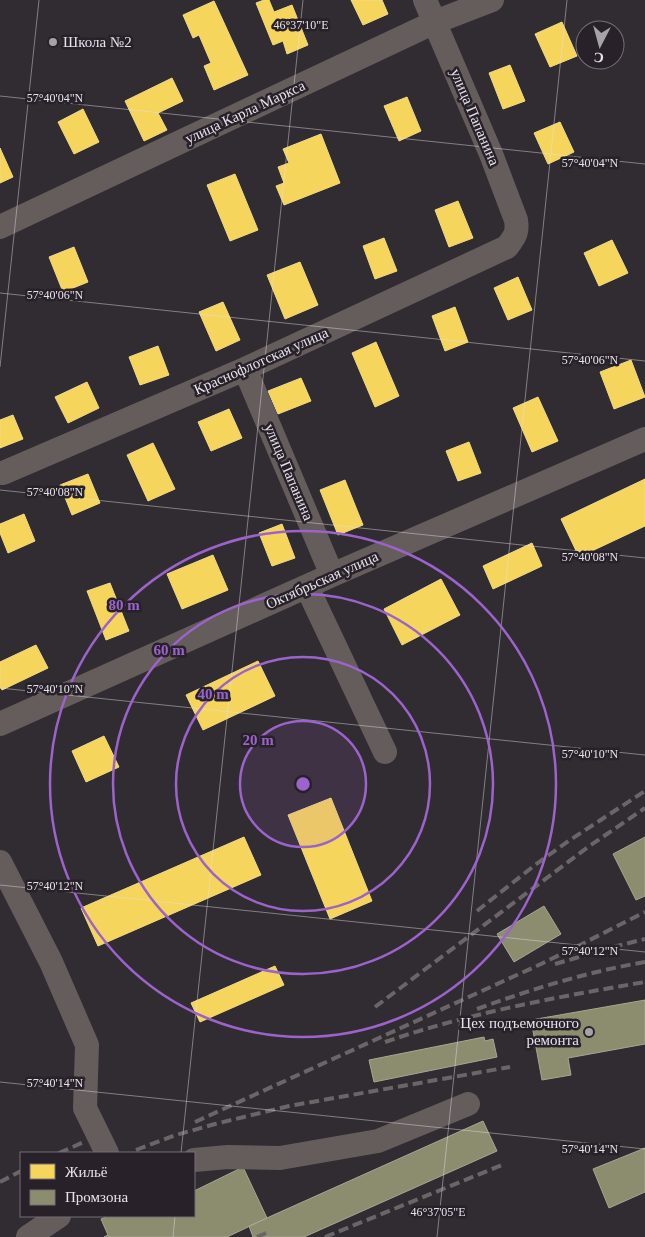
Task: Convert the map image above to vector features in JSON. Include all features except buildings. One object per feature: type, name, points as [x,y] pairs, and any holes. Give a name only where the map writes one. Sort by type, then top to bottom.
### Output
[{"type":"street","name":"улица Папанина","points":[[425,0],[492,154],[516,220],[515,236]]},
{"type":"street","name":"улица Карла Маркса","points":[[0,227],[435,22],[492,0]]},
{"type":"street","name":"Краснофлотская улица","points":[[0,473],[245,369],[491,255],[507,246],[515,236]]},
{"type":"street","name":"улица Папанина","points":[[245,369],[332,576]]},
{"type":"street","name":"Октябрьская улица","points":[[0,724],[645,438]]},
{"type":"street","points":[[307,587],[385,752]]},
{"type":"street","points":[[0,862],[51,962],[87,1045],[85,1108],[107,1152]]},
{"type":"street","points":[[195,1160],[228,1157],[280,1158],[378,1141],[468,1104]]},
{"type":"street","points":[[28,1237],[58,1217]]},
{"type":"railway","points":[[477,911],[535,865],[645,791]]},
{"type":"railway","points":[[375,1007],[588,847],[645,808]]},
{"type":"railway","points":[[195,1122],[541,964],[645,912]]},
{"type":"railway","points":[[555,964],[645,939]]},
{"type":"railway","points":[[477,1009],[560,982],[645,962]]},
{"type":"railway","points":[[385,1042],[481,1014],[645,982]]},
{"type":"railway","points":[[136,1150],[176,1135],[289,1106],[510,1067]]},
{"type":"railway","points":[[61,1152],[84,1142]]},
{"type":"railway","points":[[325,1237],[502,1165]]},
{"type":"railway","points":[[0,1182],[20,1172]]},
{"type":"railway","points":[[257,1237],[266,1233]]},
{"type":"place","name":"Школа №2","points":[[53,42]]},
{"type":"place","name":"Цех подъемочного ремонта","points":[[589,1032]]}]
